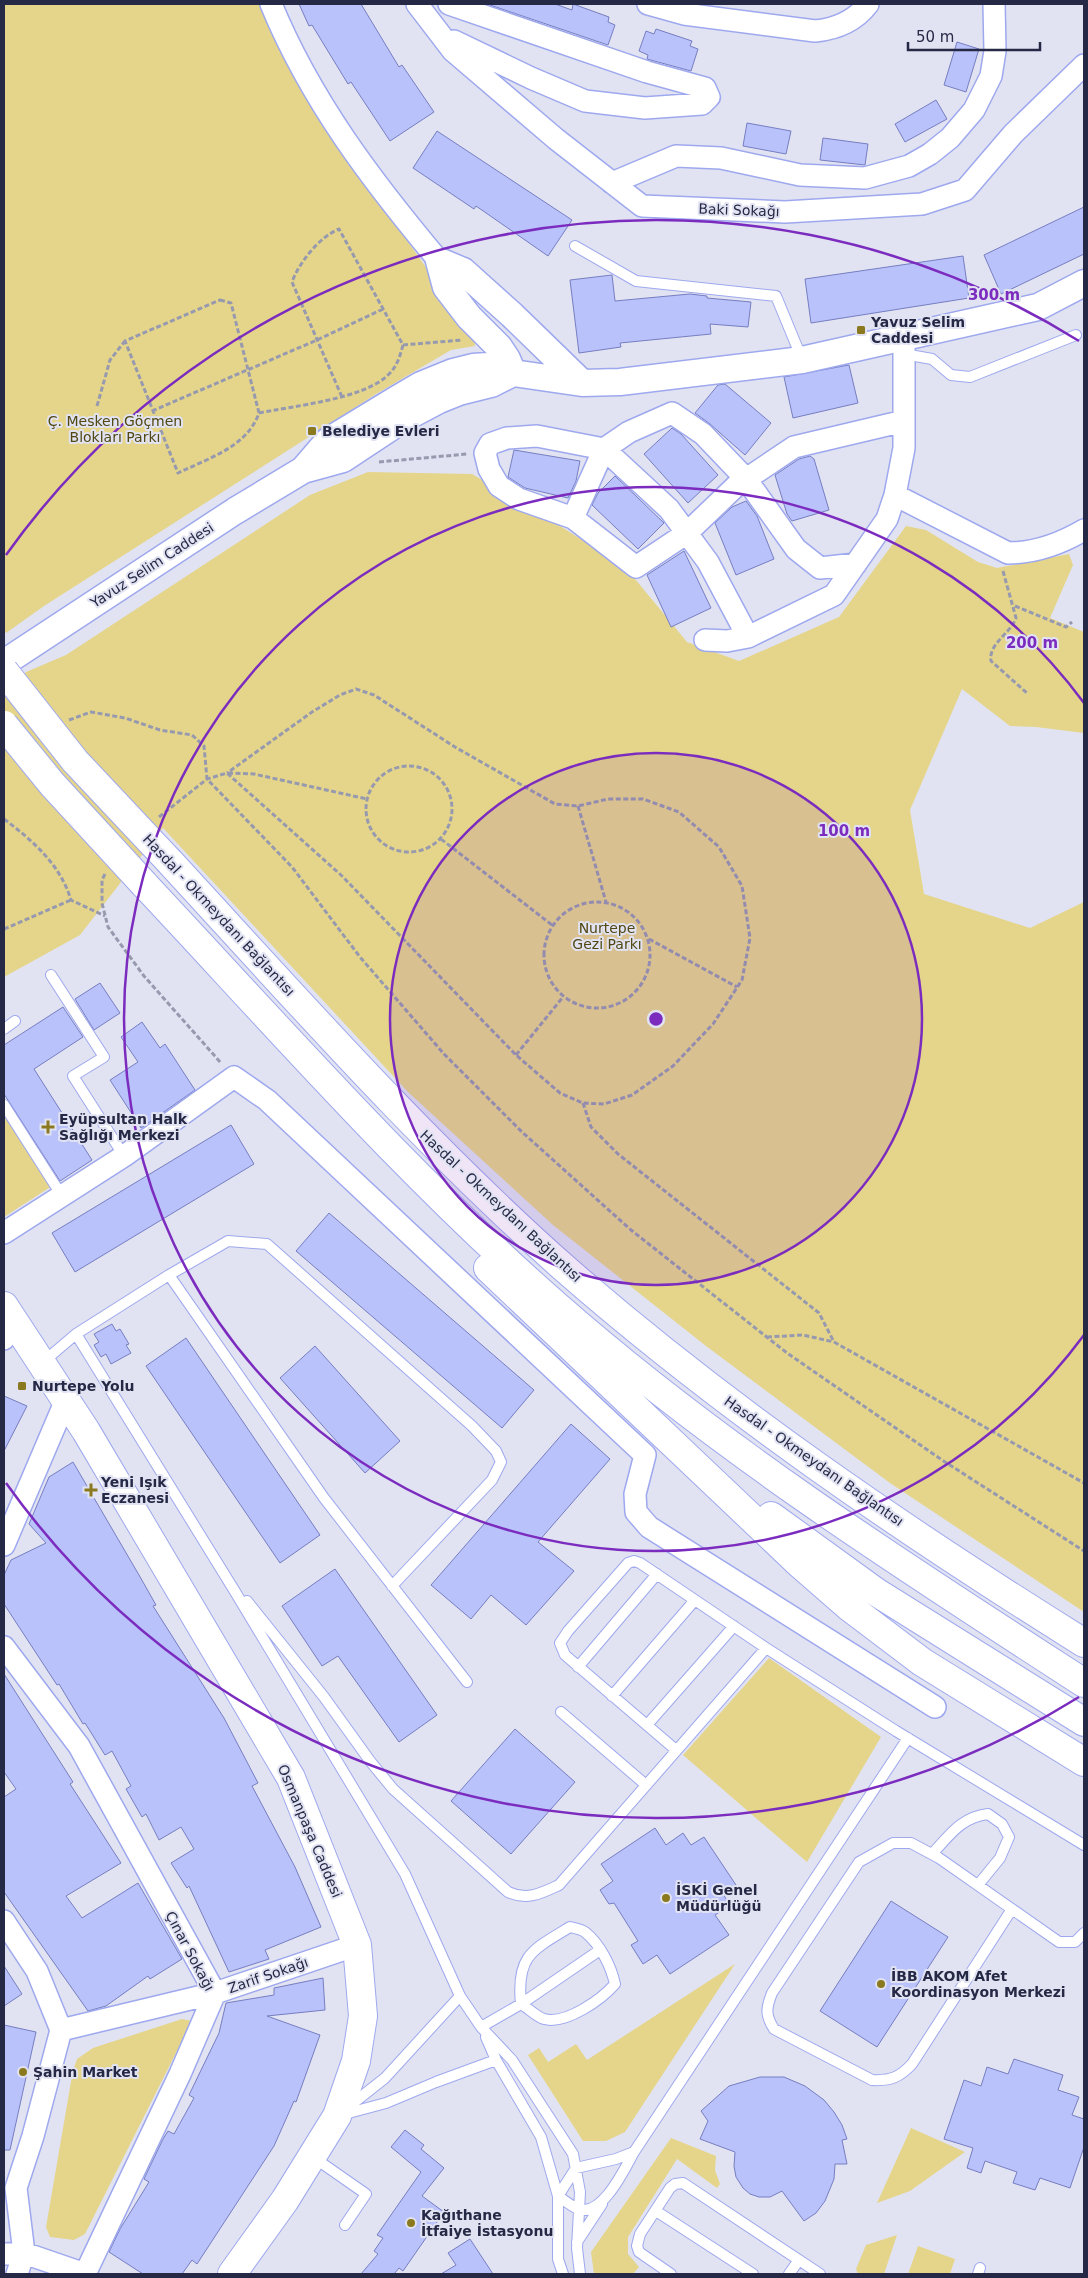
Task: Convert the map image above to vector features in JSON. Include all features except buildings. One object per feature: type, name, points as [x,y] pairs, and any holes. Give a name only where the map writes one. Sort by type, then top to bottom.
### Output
[{"type":"main road","name":"Hasdal - Okmeydanı Bağlantısı","points":[[4,671],[76,761],[170,862],[422,1131],[538,1244],[628,1323],[689,1372],[791,1447],[940,1549],[1084,1643]]},
{"type":"main road","points":[[4,725],[52,784],[290,1042],[411,1168],[499,1254],[559,1307],[706,1427],[852,1531],[1084,1683]]},
{"type":"main road","points":[[411,1168],[438,1211],[471,1250],[597,1372],[702,1468],[801,1565],[891,1640],[945,1677],[1084,1762]]},
{"type":"main road","name":"Osmanpaşa Caddesi","points":[[6,1321],[42,1364],[66,1400],[291,1778],[357,1945],[363,2016],[356,2061],[337,2116],[313,2157],[232,2274]]},
{"type":"main road","points":[[702,1468],[876,1592],[1084,1722]]},
{"type":"street","points":[[271,4],[284,37],[345,142],[385,197],[439,261],[446,287],[469,317],[499,347],[513,373]]},
{"type":"street","name":"Baki Sokağı","points":[[417,4],[453,51],[556,139],[642,206],[785,212],[922,204],[965,190],[1013,134],[1084,65]]},
{"type":"street","points":[[441,34],[530,78],[585,101],[645,108],[702,104],[710,97],[705,88],[647,72],[449,4]]},
{"type":"street","points":[[659,6],[684,14],[815,31],[833,29],[849,22],[868,4]]},
{"type":"street","points":[[612,183],[676,156],[721,158],[800,175],[866,178],[909,166],[930,154],[950,138],[974,110],[991,76],[994,51],[994,4]]},
{"type":"street","points":[[439,261],[463,271],[512,315],[582,383]]},
{"type":"street","name":"Yavuz Selim Caddesi","points":[[303,470],[328,441],[421,385],[453,372],[478,355],[488,366],[513,373],[582,383],[620,382],[802,360],[904,345],[1038,307],[1084,283]]},
{"type":"street","points":[[512,315],[520,338],[520,352],[517,366],[513,373]]},
{"type":"street","points":[[469,317],[478,355]]},
{"type":"street","points":[[705,640],[727,642],[748,638],[834,595],[887,519],[895,495],[904,448],[904,345]]},
{"type":"street","name":"Yavuz Selim Caddesi","points":[[4,663],[235,511],[303,470],[343,459],[405,418],[439,400],[459,392],[491,384],[513,373]]},
{"type":"street","points":[[573,518],[604,450],[629,432],[672,413],[703,434],[746,480],[796,549],[820,568],[856,564]]},
{"type":"street","points":[[748,638],[708,562],[687,533],[669,509],[604,450],[537,436],[506,438],[490,444],[485,453],[488,469],[498,486],[519,499],[573,518],[636,567],[687,533],[736,486],[794,446],[904,421]]},
{"type":"street","points":[[895,495],[1008,553],[1024,553],[1063,542],[1084,530]]},
{"type":"street","points":[[4,1233],[124,1156],[234,1077],[267,1100],[644,1455],[636,1494],[636,1512],[650,1527],[935,1707]]},
{"type":"street","points":[[4,1545],[66,1400]]},
{"type":"street","name":"Çınar Sokağı","points":[[4,1647],[79,1746],[215,1993],[180,2074],[85,2274]]},
{"type":"street","points":[[4,1921],[37,1971],[61,2030],[33,2136],[10,2188],[14,2254],[18,2274]]},
{"type":"street","name":"Zarif Sokağı","points":[[61,2030],[215,1993],[357,1945]]},
{"type":"street","points":[[14,2254],[85,2274]]},
{"type":"lane","points":[[575,246],[636,281],[776,296],[802,360]]},
{"type":"lane","points":[[904,345],[932,359],[951,375],[970,377],[1076,335]]},
{"type":"lane","points":[[51,975],[104,1057],[73,1076],[124,1156]]},
{"type":"lane","points":[[4,1029],[15,1021]]},
{"type":"lane","points":[[4,1105],[62,1196]]},
{"type":"lane","points":[[42,1364],[76,1334],[168,1275],[228,1241],[267,1244],[472,1426],[496,1452],[501,1462],[492,1480],[392,1586]]},
{"type":"lane","points":[[168,1275],[324,1498],[468,1682]]},
{"type":"lane","points":[[76,1334],[220,1567],[405,1874],[460,1996],[481,2027],[512,2060],[573,2154],[580,2192],[577,2243],[580,2274]]},
{"type":"lane","points":[[676,1750],[578,1667],[562,1649],[560,1643],[568,1631],[628,1563],[634,1561],[640,1563],[766,1648],[908,1738],[1084,1845]]},
{"type":"lane","points":[[220,1567],[324,1697],[376,1768],[427,1820],[508,1892],[518,1897],[537,1896],[559,1885],[766,1648]]},
{"type":"lane","points":[[578,1667],[657,1574]]},
{"type":"lane","points":[[612,1696],[695,1600]]},
{"type":"lane","points":[[647,1725],[734,1626]]},
{"type":"lane","points":[[561,1712],[646,1785]]},
{"type":"lane","points":[[577,2243],[634,2152],[908,1738]]},
{"type":"lane","points":[[932,1854],[961,1823],[974,1815],[988,1814],[1002,1824],[1009,1837],[1000,1858],[978,1885]]},
{"type":"lane","points":[[1012,1909],[912,2064],[902,2075],[888,2081],[872,2080],[774,2028],[767,2018],[768,2003],[772,1993],[859,1862],[893,1843],[912,1843],[932,1854],[978,1885],[1059,1942],[1075,1942],[1084,1933]]},
{"type":"lane","points":[[570,1927],[584,1932],[600,1950],[612,1970],[615,1984],[607,1994],[564,2018],[544,2019],[522,2004],[520,1986],[522,1969],[530,1954],[570,1927]]},
{"type":"lane","points":[[481,2027],[522,2004],[600,1950]]},
{"type":"lane","points":[[337,2116],[385,2078],[460,1996]]},
{"type":"lane","points":[[481,2027],[496,2060],[542,2137],[558,2196],[559,2274]]},
{"type":"lane","points":[[337,2116],[386,2104],[436,2082],[496,2060]]},
{"type":"lane","points":[[558,2196],[576,2168],[616,2159],[634,2152]]},
{"type":"lane","points":[[313,2157],[366,2194],[345,2225]]},
{"type":"lane","points":[[671,2274],[645,2257],[639,2252],[637,2246],[640,2234],[670,2188],[675,2184],[682,2183],[820,2274]]},
{"type":"lane","points":[[558,2196],[579,2210],[593,2208],[609,2194]]},
{"type":"lane","points":[[656,2211],[752,2274]]},
{"type":"lane","points":[[558,2259],[563,2274]]},
{"type":"lane","points":[[789,2274],[799,2260]]},
{"type":"path","points":[[259,413],[342,397],[370,386],[387,376],[397,364],[403,345],[339,229],[332,232],[301,264],[292,282],[342,397]]},
{"type":"path","points":[[97,406],[110,360],[125,341],[220,300],[231,303],[259,413],[256,423],[243,439],[230,448],[178,473],[125,341]]},
{"type":"path","points":[[152,411],[317,340],[383,309]]},
{"type":"path","points":[[403,345],[461,340],[478,355]]},
{"type":"path","points":[[378,462],[485,453]]},
{"type":"path","points":[[997,549],[1016,618],[1014,624],[993,648],[990,655],[991,661],[1028,694]]},
{"type":"path","points":[[1014,606],[1066,626],[1072,622]]},
{"type":"path","points":[[356,689],[374,695],[463,751],[555,804],[578,806],[608,799],[642,799],[679,812],[719,847],[742,886],[750,938],[742,980],[712,1024],[673,1066],[632,1095],[604,1104],[583,1103],[560,1093],[516,1055],[341,875],[227,773],[312,712],[340,695],[356,689]]},
{"type":"path","points":[[66,721],[91,712],[124,718],[160,730],[192,735],[204,746],[207,779],[292,867],[360,957],[444,1054],[522,1132],[631,1230],[787,1353],[942,1460],[1084,1551]]},
{"type":"path","points":[[412,765],[426,768],[442,781],[452,799],[453,814],[449,827],[441,839],[430,848],[416,852],[401,852],[388,847],[376,838],[369,826],[366,811],[367,799],[374,784],[384,774],[397,767],[412,765]]},
{"type":"path","points":[[156,820],[207,779],[227,773],[254,774],[367,799]]},
{"type":"path","points":[[578,806],[606,902]]},
{"type":"path","points":[[4,819],[52,860],[67,887],[71,900]]},
{"type":"path","points":[[441,839],[552,925]]},
{"type":"path","points":[[106,872],[102,880],[102,903],[108,927],[144,976],[234,1077]]},
{"type":"path","points":[[4,929],[71,900],[106,916]]},
{"type":"path","points":[[594,901],[606,902],[627,910],[640,923],[648,939],[650,957],[647,975],[638,990],[624,1001],[608,1008],[590,1008],[573,1003],[564,997],[548,979],[543,962],[544,945],[552,925],[561,914],[576,905],[594,901]]},
{"type":"path","points":[[648,939],[737,986]]},
{"type":"path","points":[[516,1055],[564,997]]},
{"type":"path","points":[[583,1103],[591,1127],[618,1154],[819,1313],[834,1342]]},
{"type":"path","points":[[767,1337],[803,1335],[834,1342],[1084,1483]]},
{"type":"green space","name":"Ç. Mesken Göçmen Blokları Parkı","points":[[4,4],[267,4],[278,47],[406,239],[473,334],[475,346],[451,350],[376,394],[44,606],[6,633],[4,630]]},
{"type":"green space","name":"Nurtepe Gezi Parkı","points":[[368,472],[472,474],[557,524],[626,568],[687,642],[739,661],[839,617],[906,526],[926,530],[978,562],[997,568],[1069,554],[1073,565],[1050,618],[1084,632],[1084,733],[1010,726],[962,689],[910,810],[924,894],[1030,928],[1084,902],[1084,1612],[890,1483],[706,1346],[553,1225],[408,1092],[163,828],[80,935],[4,977],[4,696],[26,672],[66,655],[310,495]]},
{"type":"green space","points":[[4,1111],[52,1186],[4,1217]]},
{"type":"green space","points":[[769,1658],[881,1737],[807,1862],[683,1755]]},
{"type":"green space","points":[[735,1964],[625,2132],[606,2141],[583,2141],[528,2055],[539,2048],[548,2062],[576,2044],[587,2060]]},
{"type":"green space","points":[[182,2019],[192,2021],[85,2234],[74,2240],[50,2237],[46,2227],[73,2070],[77,2059],[93,2048]]},
{"type":"green space","points":[[911,2128],[965,2152],[910,2191],[877,2203]]},
{"type":"green space","points":[[671,2138],[716,2156],[715,2170],[720,2184],[717,2188],[677,2159],[628,2237],[628,2254],[639,2267],[633,2274],[594,2274],[591,2252]]},
{"type":"green space","points":[[897,2235],[884,2274],[858,2274],[856,2269],[866,2245]]},
{"type":"green space","points":[[918,2246],[955,2259],[950,2274],[908,2274]]},
{"type":"place","name":"Yavuz Selim Caddesi","points":[[861,330]]},
{"type":"place","name":"Belediye Evleri","points":[[312,431]]},
{"type":"place","name":"Eyüpsultan Halk Sağlığı Merkezi","points":[[48,1127]]},
{"type":"place","name":"Nurtepe Yolu","points":[[22,1386]]},
{"type":"place","name":"Yeni Işık Eczanesi","points":[[91,1490]]},
{"type":"place","name":"İSKİ Genel Müdürlüğü","points":[[666,1898]]},
{"type":"place","name":"İBB AKOM Afet Koordinasyon Merkezi","points":[[881,1984]]},
{"type":"place","name":"Şahin Market","points":[[23,2072]]},
{"type":"place","name":"Kağıthane İtfaiye İstasyonu","points":[[411,2223]]}]
